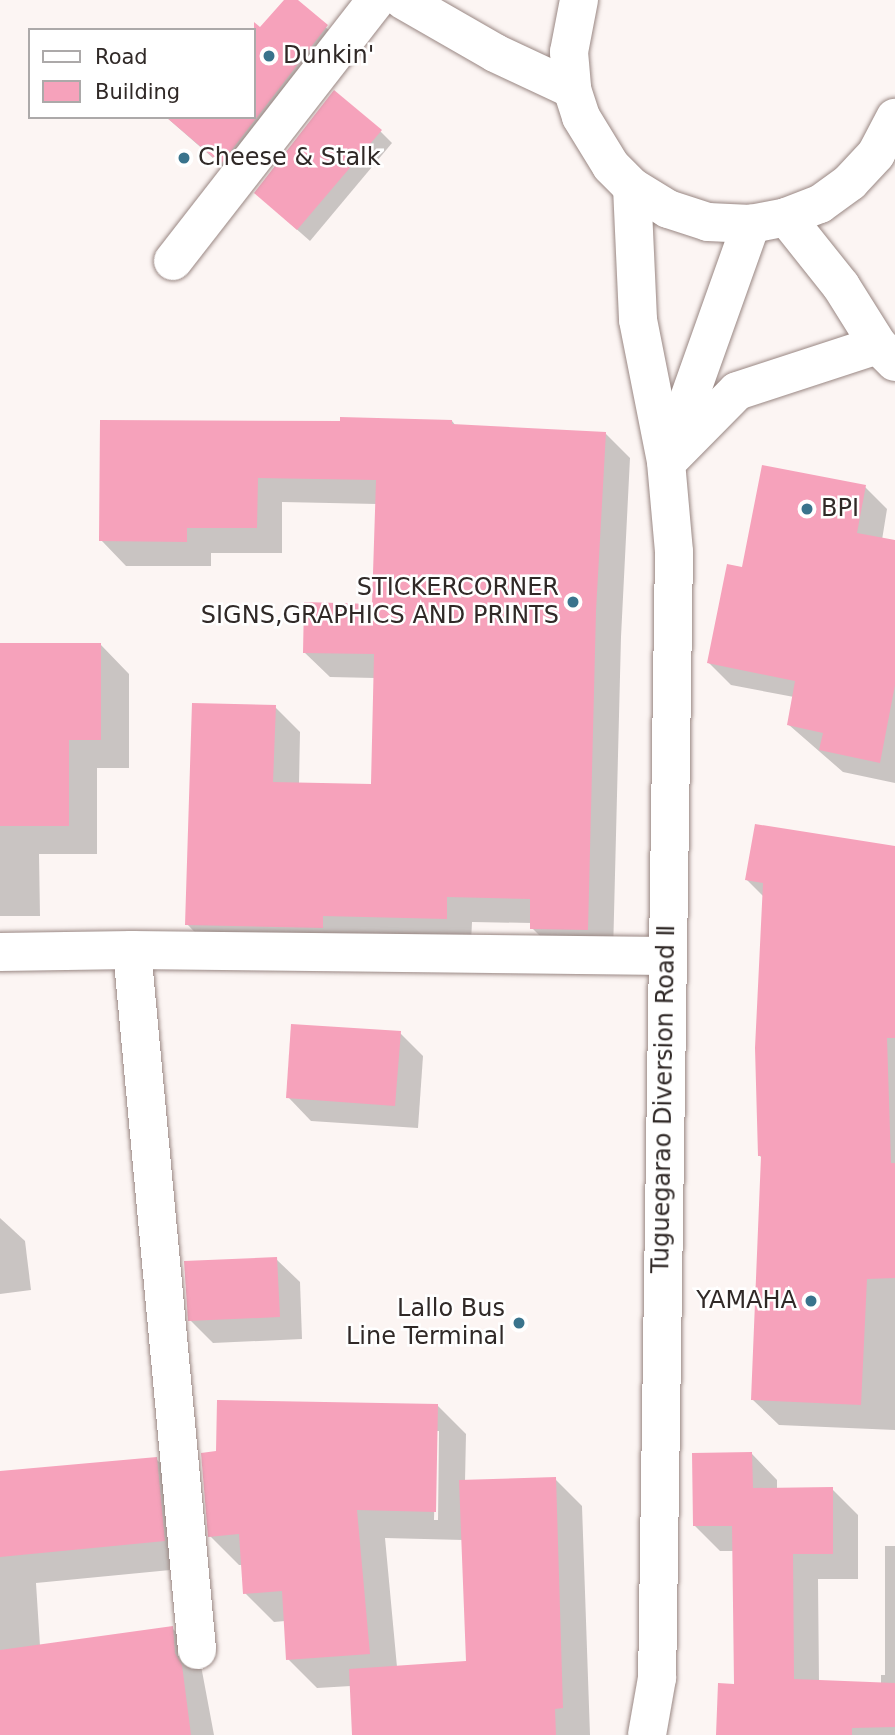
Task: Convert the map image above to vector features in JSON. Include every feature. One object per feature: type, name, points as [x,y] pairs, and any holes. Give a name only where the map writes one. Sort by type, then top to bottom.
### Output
[{"type":"main road","points":[[173,261],[376,0]]},
{"type":"main road","points":[[403,0],[495,53],[572,89]]},
{"type":"main road","points":[[579,0],[569,52],[572,89],[581,117],[594,143],[632,187],[668,209],[708,222],[768,221],[820,204],[850,182],[876,155],[895,123]]},
{"type":"main road","name":"Tuguegarao Diversion Road Ⅱ","points":[[632,187],[638,320],[666,462],[674,552],[657,1678],[647,1735]]},
{"type":"main road","points":[[666,462],[737,391],[887,354],[841,286],[768,221]]},
{"type":"main road","name":"Tuguegarao Diversion Road Ⅱ","points":[[666,462],[768,221]]},
{"type":"main road","points":[[132,950],[197,1650]]},
{"type":"main road","points":[[0,952],[132,950],[666,956]]},
{"type":"building","points":[[284,0],[298,0],[328,25],[256,119],[254,22],[260,27]]},
{"type":"building","points":[[334,90],[382,130],[297,230],[254,193]]},
{"type":"building","points":[[168,119],[256,119],[221,164]]},
{"type":"building","points":[[340,417],[452,420],[452,424],[606,432],[596,611],[588,930],[530,929],[530,899],[447,897],[447,919],[323,916],[323,928],[185,925],[192,703],[276,705],[273,782],[371,784],[374,654],[303,653],[304,602],[372,604],[376,480],[258,478],[257,528],[187,528],[187,542],[99,541],[100,420],[340,421]]},
{"type":"building","points":[[762,465],[866,485],[857,533],[895,540],[895,685],[880,763],[819,750],[823,733],[787,725],[795,681],[707,663],[727,564],[742,567]]},
{"type":"building","points":[[0,643],[101,643],[101,740],[69,740],[69,826],[0,826]]},
{"type":"building","points":[[755,824],[895,846],[895,1038],[887,1038],[891,1163],[895,1163],[895,1278],[867,1279],[861,1405],[751,1400],[761,1156],[758,1156],[755,1048],[763,883],[745,880]]},
{"type":"building","points":[[291,1024],[401,1031],[395,1106],[286,1098]]},
{"type":"building","points":[[277,1257],[280,1317],[188,1321],[184,1261]]},
{"type":"building","points":[[217,1400],[438,1404],[436,1512],[357,1510],[370,1654],[286,1660],[282,1591],[243,1594],[239,1534],[208,1537],[201,1453],[216,1451]]},
{"type":"building","points":[[752,1452],[753,1488],[833,1487],[833,1554],[793,1554],[794,1679],[895,1683],[895,1727],[852,1728],[852,1735],[716,1735],[718,1683],[734,1684],[732,1526],[693,1526],[692,1453]]},
{"type":"building","points":[[157,1457],[165,1541],[0,1557],[0,1471]]},
{"type":"building","points":[[556,1477],[563,1708],[555,1709],[556,1735],[352,1735],[349,1669],[466,1661],[459,1480]]},
{"type":"building","points":[[173,1626],[175,1653],[182,1665],[191,1735],[0,1735],[0,1650]]},
{"type":"place","name":"Dunkin'","points":[[269,56]]},
{"type":"place","name":"Cheese & Stalk","points":[[184,158]]},
{"type":"place","name":"BPI","points":[[807,509]]},
{"type":"place","name":"STICKERCORNER SIGNS,GRAPHICS AND PRINTS","points":[[573,602]]},
{"type":"place","name":"YAMAHA","points":[[811,1301]]},
{"type":"place","name":"Lallo Bus Line Terminal","points":[[519,1323]]}]
